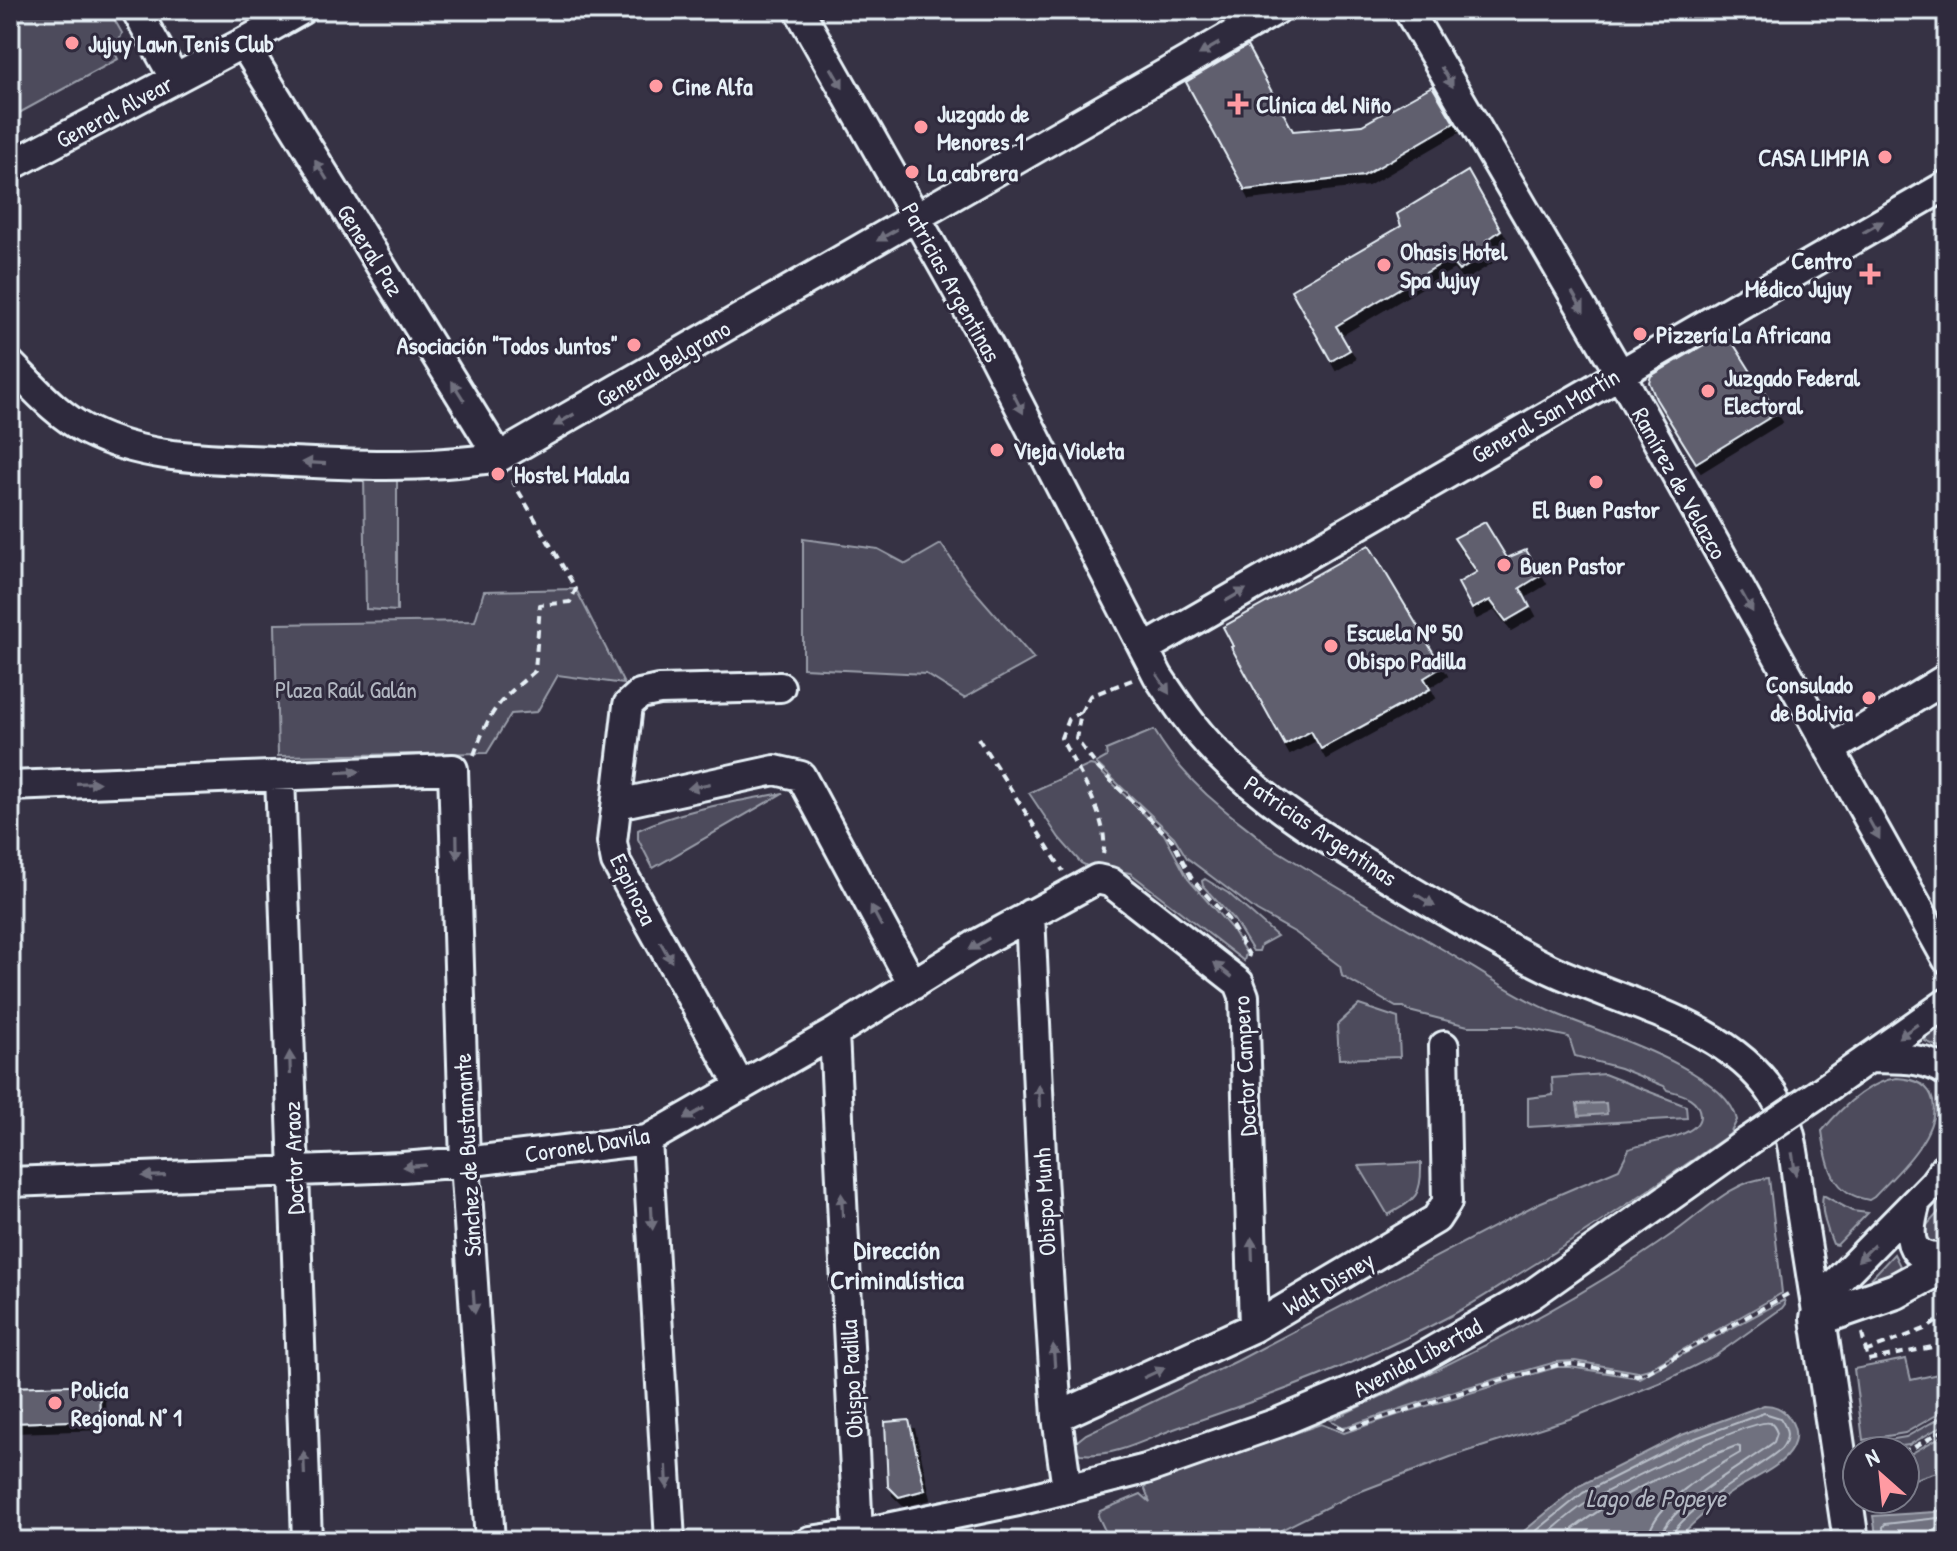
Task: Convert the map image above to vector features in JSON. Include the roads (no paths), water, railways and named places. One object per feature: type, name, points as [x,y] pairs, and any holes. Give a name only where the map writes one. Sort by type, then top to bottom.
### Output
[{"type":"main road","points":[[1817,1310],[1896,1291],[1947,1263]]},
{"type":"main road","name":"Patricias Argentinas","points":[[1817,1310],[1851,1541]]},
{"type":"street","points":[[136,10],[175,79]]},
{"type":"street","name":"General Alvear","points":[[10,166],[301,10]]},
{"type":"street","name":"Patricias Argentinas","points":[[799,10],[988,345],[1158,676],[1179,708],[1217,753],[1250,784],[1327,840],[1517,953],[1608,994],[1686,1024],[1757,1072],[1774,1095],[1788,1128],[1817,1310]]},
{"type":"street","name":"General Belgrano","points":[[10,364],[52,406],[88,431],[173,457],[361,465],[466,463],[499,457],[1276,10]]},
{"type":"street","name":"Ramírez de Velazco","points":[[1408,10],[1619,372],[1947,959]]},
{"type":"street","name":"General Paz","points":[[243,43],[499,457]]},
{"type":"street","name":"General San Martín","points":[[1144,649],[1947,185]]},
{"type":"street","points":[[1830,750],[1947,678]]},
{"type":"street","name":"Espinoza","points":[[741,1087],[616,862],[612,842],[628,705],[640,694],[659,690],[780,687]]},
{"type":"street","name":"Sánchez de Bustamante","points":[[280,776],[453,769],[465,1162],[490,1541]]},
{"type":"street","points":[[618,804],[775,770],[801,776],[913,985]]},
{"type":"street","points":[[10,786],[280,776]]},
{"type":"street","name":"Doctor Araoz","points":[[280,776],[307,1541]]},
{"type":"street","name":"Doctor Campero","points":[[1086,885],[1110,882],[1231,976],[1239,983],[1244,996],[1254,1327]]},
{"type":"street","name":"Coronel Davila","points":[[10,1182],[465,1162],[647,1140],[834,1033],[1030,914],[1086,885]]},
{"type":"street","name":"Obispo Munh","points":[[1030,914],[1057,1417],[1067,1489]]},
{"type":"street","name":"Avenida Libertad","points":[[810,1541],[858,1534],[1146,1469],[1277,1423],[1358,1389],[1417,1360],[1531,1295],[1947,1003]]},
{"type":"street","name":"Obispo Padilla","points":[[834,1033],[858,1534]]},
{"type":"street","name":"Walt Disney","points":[[1057,1417],[1254,1327],[1436,1219],[1447,1202],[1444,1046]]},
{"type":"street","points":[[1869,1058],[1918,1059],[1947,1072]]},
{"type":"street","points":[[647,1140],[670,1541]]},
{"type":"street","points":[[1817,1310],[1936,1182]]},
{"type":"street","points":[[1936,1182],[1909,1227],[1920,1255],[1930,1259],[1947,1257]]},
{"type":"water","points":[[1606,1103],[1607,1114],[1579,1116],[1577,1104]]},
{"type":"water","name":"Lago de Popeye","points":[[1764,1405],[1779,1408],[1790,1419],[1795,1433],[1792,1448],[1781,1462],[1724,1497],[1675,1541],[1512,1541],[1579,1486],[1679,1436]]},
{"type":"water","points":[[1947,1508],[1947,1541],[1877,1541],[1873,1516],[1935,1512]]},
{"type":"place","name":"Jujuy Lawn Tenis Club","points":[[72,43]]},
{"type":"place","name":"Cine Alfa","points":[[656,86]]},
{"type":"place","name":"Clínica del Niño","points":[[1238,104]]},
{"type":"place","name":"Juzgado de Menores 1","points":[[921,127]]},
{"type":"place","name":"CASA LIMPIA","points":[[1885,157]]},
{"type":"place","name":"La cabrera","points":[[912,172]]},
{"type":"place","name":"Ohasis Hotel Spa Jujuy","points":[[1384,265]]},
{"type":"place","name":"Centro Médico Jujuy","points":[[1870,274]]},
{"type":"place","name":"Pizzería La Africana","points":[[1640,334]]},
{"type":"place","name":"Asociación \"Todos Juntos\"","points":[[634,345]]},
{"type":"place","name":"Juzgado Federal Electoral","points":[[1708,391]]},
{"type":"place","name":"Vieja Violeta","points":[[997,450]]},
{"type":"place","name":"Hostel Malala","points":[[498,474]]},
{"type":"place","name":"El Buen Pastor","points":[[1596,482]]},
{"type":"place","name":"Buen Pastor","points":[[1504,565]]},
{"type":"place","name":"Escuela Nº 50 Obispo Padilla","points":[[1331,646]]},
{"type":"place","name":"Consulado de Bolivia","points":[[1869,698]]},
{"type":"place","name":"Policía Regional N° 1","points":[[55,1403]]},
{"type":"district","name":"Dirección Criminalística","points":[[897,1264]]},
{"type":"park label","name":"Plaza Raúl Galán","points":[[346,689]]}]
